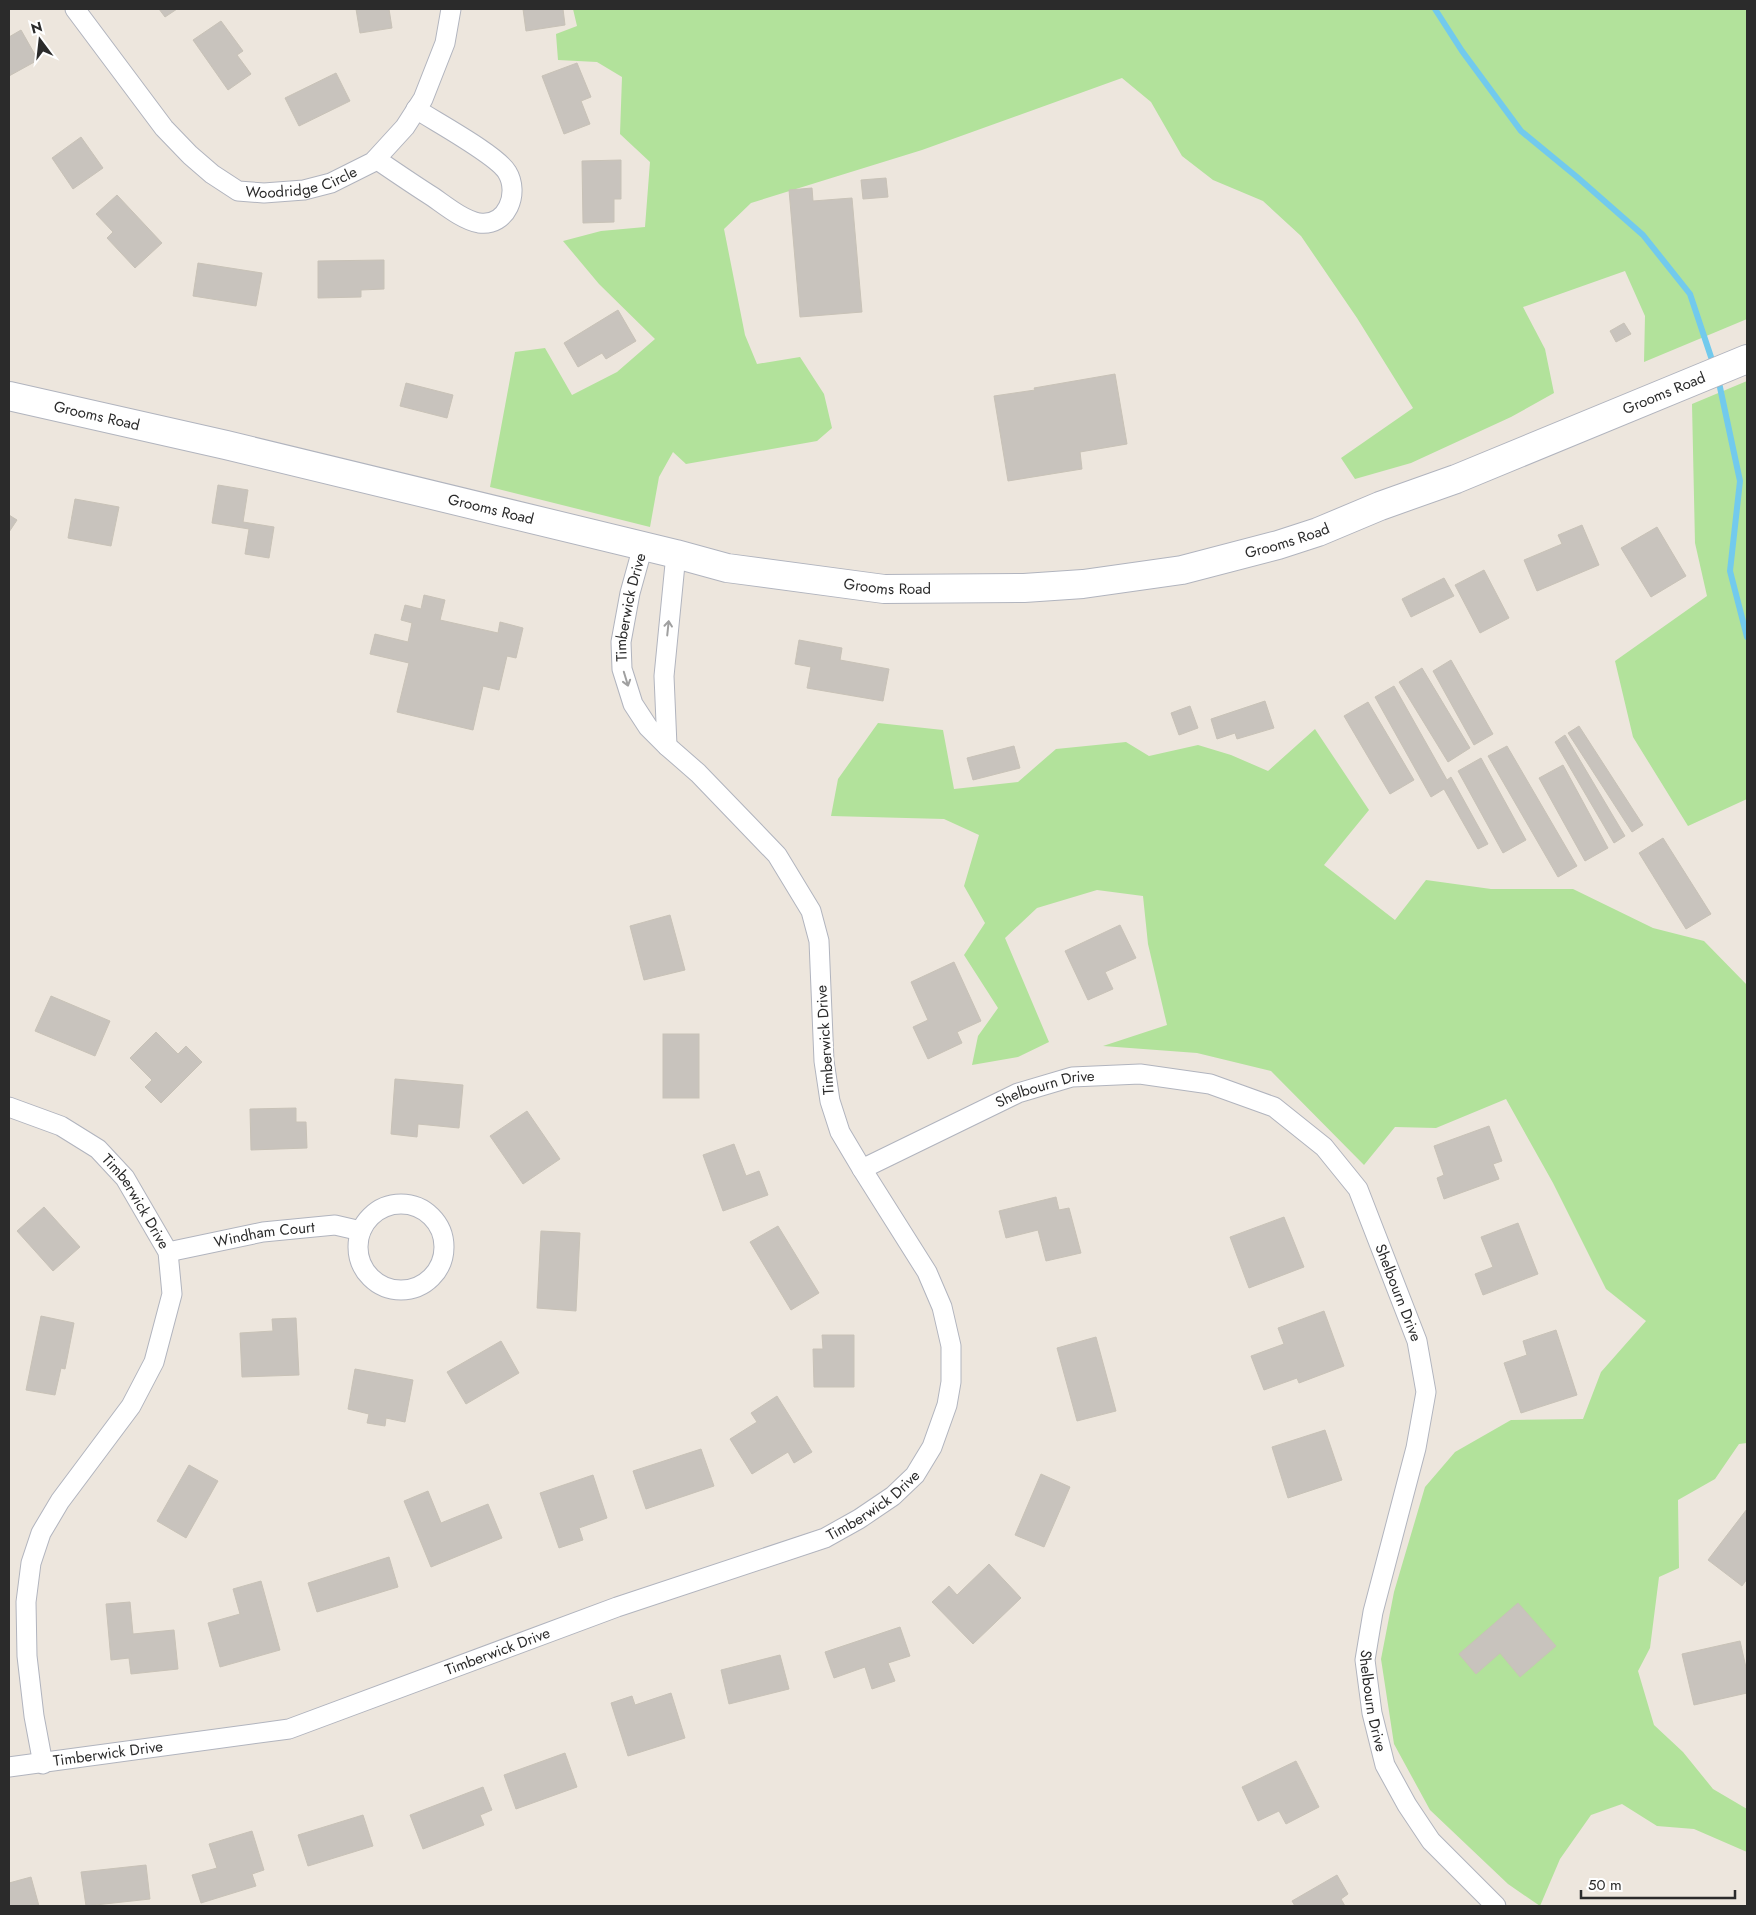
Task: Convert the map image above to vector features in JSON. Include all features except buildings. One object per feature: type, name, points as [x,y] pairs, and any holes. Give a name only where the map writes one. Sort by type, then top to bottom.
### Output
[{"type":"street","name":"Woodridge Circle","points":[[75,9],[164,128],[190,155],[212,174],[238,191],[264,193],[304,190],[332,183],[376,159],[405,127],[423,99],[445,43],[451,9]]},
{"type":"street","points":[[376,159],[458,214],[479,223],[498,219],[505,214],[513,194],[507,172],[494,159],[416,109]]},
{"type":"street","name":"Grooms Road","points":[[9,396],[226,445],[727,568],[884,589],[1024,588],[1083,584],[1182,570],[1278,545],[1318,532],[1380,506],[1456,478],[1747,359]]},
{"type":"street","name":"Timberwick Drive","points":[[9,1767],[43,1764],[289,1729],[617,1608],[825,1538],[859,1519],[893,1496],[915,1475],[932,1447],[947,1405],[951,1382],[951,1346],[942,1307],[927,1272],[840,1132],[830,1101],[824,1061],[819,941],[811,911],[777,855],[698,773],[648,727],[633,704],[622,669],[621,642],[630,593],[643,546]]},
{"type":"street","points":[[667,746],[664,676],[676,554]]},
{"type":"street","name":"Shelbourn Drive","points":[[862,1169],[1018,1093],[1072,1077],[1082,1076],[1140,1074],[1210,1084],[1274,1106],[1324,1147],[1358,1189],[1417,1341],[1426,1392],[1416,1448],[1373,1612],[1365,1660],[1372,1714],[1385,1765],[1406,1805],[1432,1841],[1496,1906]]},
{"type":"street","name":"Timberwick Drive","points":[[9,1107],[61,1126],[98,1149],[125,1178],[168,1252],[172,1294],[154,1362],[131,1406],[60,1501],[41,1534],[31,1563],[26,1602],[27,1656],[34,1716],[43,1764]]},
{"type":"street","points":[[398,1203],[422,1208],[432,1216],[444,1236],[443,1261],[429,1281],[418,1288],[405,1290],[386,1288],[371,1278],[363,1268],[358,1244],[361,1231],[375,1212],[386,1206],[398,1203]]},
{"type":"street","name":"Windham Court","points":[[168,1252],[263,1232],[335,1225],[361,1231]]},
{"type":"green space","points":[[573,9],[1747,9],[1747,319],[1644,362],[1645,316],[1625,271],[1523,307],[1545,349],[1554,393],[1511,417],[1411,463],[1355,479],[1341,458],[1413,408],[1357,318],[1301,236],[1263,201],[1213,180],[1182,156],[1151,102],[1122,78],[922,150],[751,203],[724,229],[745,335],[757,364],[800,357],[824,394],[832,428],[817,441],[686,464],[673,452],[659,477],[650,527],[490,487],[515,352],[545,348],[572,395],[617,372],[655,339],[599,284],[563,241],[601,231],[645,227],[650,162],[620,134],[622,77],[597,62],[558,60],[556,34],[577,26]]},
{"type":"green space","points":[[1747,381],[1747,799],[1688,826],[1633,737],[1615,661],[1707,596],[1695,543],[1692,404]]},
{"type":"green space","points":[[878,723],[943,730],[954,789],[1018,782],[1056,749],[1126,742],[1149,756],[1198,745],[1231,755],[1268,771],[1315,729],[1369,810],[1324,865],[1395,920],[1426,880],[1491,889],[1573,889],[1653,928],[1704,941],[1747,985],[1747,1443],[1739,1444],[1715,1479],[1678,1500],[1679,1568],[1659,1577],[1650,1648],[1638,1671],[1654,1725],[1683,1752],[1713,1789],[1747,1809],[1747,1852],[1694,1829],[1657,1826],[1622,1804],[1591,1815],[1560,1859],[1540,1906],[1508,1884],[1430,1810],[1394,1744],[1381,1659],[1394,1592],[1425,1487],[1455,1452],[1511,1420],[1583,1419],[1601,1372],[1646,1321],[1606,1289],[1553,1183],[1506,1099],[1436,1128],[1395,1127],[1364,1165],[1271,1071],[1197,1053],[1103,1046],[1167,1025],[1148,944],[1143,896],[1097,890],[1037,908],[1005,938],[1049,1042],[1018,1057],[972,1065],[978,1036],[998,1008],[964,955],[985,923],[964,886],[979,835],[944,819],[831,816],[838,779]]},
{"type":"waterway","points":[[1435,9],[1462,51],[1521,131],[1643,235],[1690,294],[1714,366]]},
{"type":"waterway","points":[[1718,378],[1740,481],[1730,571],[1747,637]]}]
